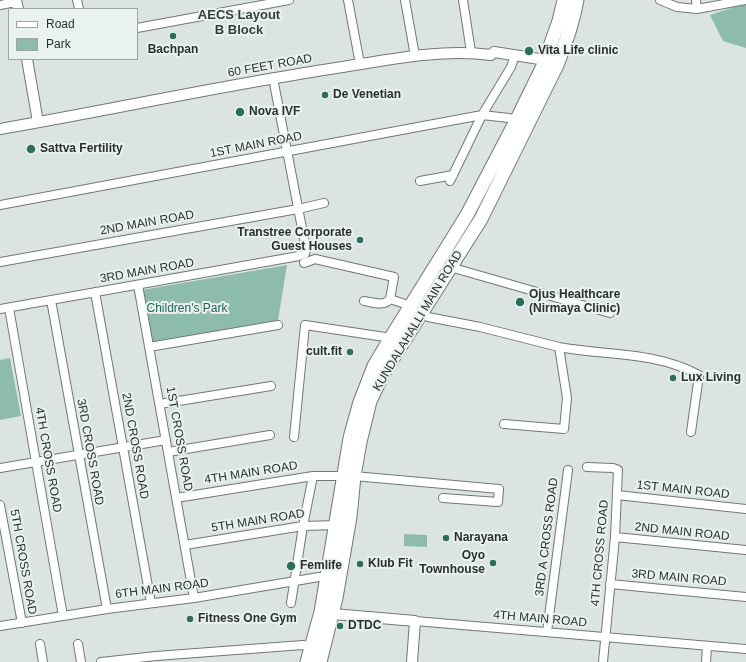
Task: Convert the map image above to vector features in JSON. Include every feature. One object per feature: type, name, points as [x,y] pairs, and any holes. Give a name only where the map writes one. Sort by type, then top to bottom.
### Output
[{"type":"main road","name":"KUNDALAHALLI MAIN ROAD","points":[[307,662],[320,612],[336,525],[370,401],[545,63],[559,21],[564,0]]},
{"type":"main road","name":"KUNDALAHALLI MAIN ROAD","points":[[320,662],[333,614],[350,517],[350,438],[360,402],[372,371],[390,339],[416,310],[450,267],[481,219],[557,64],[572,26],[577,0]]},
{"type":"street","points":[[138,28],[289,0]]},
{"type":"street","points":[[348,0],[360,64]]},
{"type":"street","points":[[405,0],[415,56]]},
{"type":"street","points":[[462,0],[471,52]]},
{"type":"street","points":[[660,0],[677,7],[697,9],[746,0]]},
{"type":"street","points":[[696,0],[697,9]]},
{"type":"street","points":[[0,5],[17,4]]},
{"type":"street","name":"60 FEET ROAD","points":[[0,129],[273,78],[415,56],[471,52],[492,55],[494,52],[514,58],[545,63]]},
{"type":"street","points":[[420,181],[452,178],[482,115],[514,58]]},
{"type":"street","points":[[27,60],[38,122]]},
{"type":"street","points":[[273,78],[306,249],[302,259]]},
{"type":"street","name":"1ST MAIN ROAD","points":[[0,205],[482,115],[509,118],[516,121]]},
{"type":"street","name":"2ND MAIN ROAD","points":[[0,262],[298,209],[324,203]]},
{"type":"street","name":"3RD MAIN ROAD","points":[[0,309],[95,292],[302,259],[315,259],[394,277],[390,299]]},
{"type":"street","points":[[450,267],[610,313]]},
{"type":"street","name":"1ST CROSS ROAD","points":[[138,285],[194,598]]},
{"type":"street","name":"2ND CROSS ROAD","points":[[95,292],[151,603]]},
{"type":"street","points":[[364,301],[384,304],[390,299],[439,319],[480,327],[559,347],[648,357],[690,370],[699,375],[691,432]]},
{"type":"street","name":"3RD CROSS ROAD","points":[[51,300],[107,609]]},
{"type":"street","name":"4TH CROSS ROAD","points":[[9,308],[63,616]]},
{"type":"street","points":[[149,347],[278,325]]},
{"type":"street","points":[[294,438],[305,325],[390,339]]},
{"type":"street","points":[[504,424],[564,429],[567,398],[559,347]]},
{"type":"street","points":[[160,404],[271,386]]},
{"type":"street","points":[[168,452],[270,435]]},
{"type":"street","points":[[0,468],[166,440]]},
{"type":"street","name":"4TH CROSS ROAD","points":[[587,467],[613,468],[618,470],[615,537],[604,638],[603,662]]},
{"type":"street","name":"3RD A CROSS ROAD","points":[[547,632],[568,470]]},
{"type":"street","points":[[291,603],[303,526],[313,476]]},
{"type":"street","name":"4TH MAIN ROAD","points":[[176,498],[313,476],[349,476],[499,489],[498,502],[443,498]]},
{"type":"street","name":"1ST MAIN ROAD","points":[[617,495],[746,509]]},
{"type":"street","name":"5TH CROSS ROAD","points":[[0,505],[22,623]]},
{"type":"street","name":"5TH MAIN ROAD","points":[[185,545],[303,526],[336,525]]},
{"type":"street","name":"2ND MAIN ROAD","points":[[615,537],[746,550]]},
{"type":"street","name":"6TH MAIN ROAD","points":[[0,626],[107,609],[194,598],[319,577],[327,578]]},
{"type":"street","name":"3RD MAIN ROAD","points":[[610,584],[746,597]]},
{"type":"street","name":"4TH MAIN ROAD","points":[[333,614],[746,649]]},
{"type":"street","points":[[412,662],[414,621]]},
{"type":"street","points":[[40,644],[43,662]]},
{"type":"street","points":[[78,644],[81,662]]},
{"type":"street","points":[[101,662],[156,656],[287,646],[303,645],[311,647]]},
{"type":"street","points":[[706,662],[707,646]]},
{"type":"green space","points":[[746,4],[746,48],[723,41],[710,15]]},
{"type":"green space","name":"Children's Park","points":[[287,265],[278,320],[152,342],[142,290]]},
{"type":"green space","points":[[10,358],[21,416],[0,420],[0,360]]},
{"type":"green space","points":[[404,534],[427,535],[427,547],[404,546]]},
{"type":"place","name":"Bachpan","points":[[173,36]]},
{"type":"place","name":"Vita Life clinic","points":[[529,51]]},
{"type":"place","name":"De Venetian","points":[[325,95]]},
{"type":"place","name":"Nova IVF","points":[[240,112]]},
{"type":"place","name":"Sattva Fertility","points":[[31,149]]},
{"type":"place","name":"Transtree Corporate Guest Houses","points":[[360,240]]},
{"type":"place","name":"Ojus Healthcare (Nirmaya Clinic)","points":[[520,302]]},
{"type":"place","name":"cult.fit","points":[[350,352]]},
{"type":"place","name":"Lux Living","points":[[673,378]]},
{"type":"place","name":"Narayana","points":[[446,538]]},
{"type":"place","name":"Oyo Townhouse","points":[[493,563]]},
{"type":"place","name":"Klub Fit","points":[[360,564]]},
{"type":"place","name":"Femlife","points":[[291,566]]},
{"type":"place","name":"Fitness One Gym","points":[[190,619]]},
{"type":"place","name":"DTDC","points":[[340,626]]},
{"type":"district","name":"AECS Layout B Block","points":[[239,22]]}]
